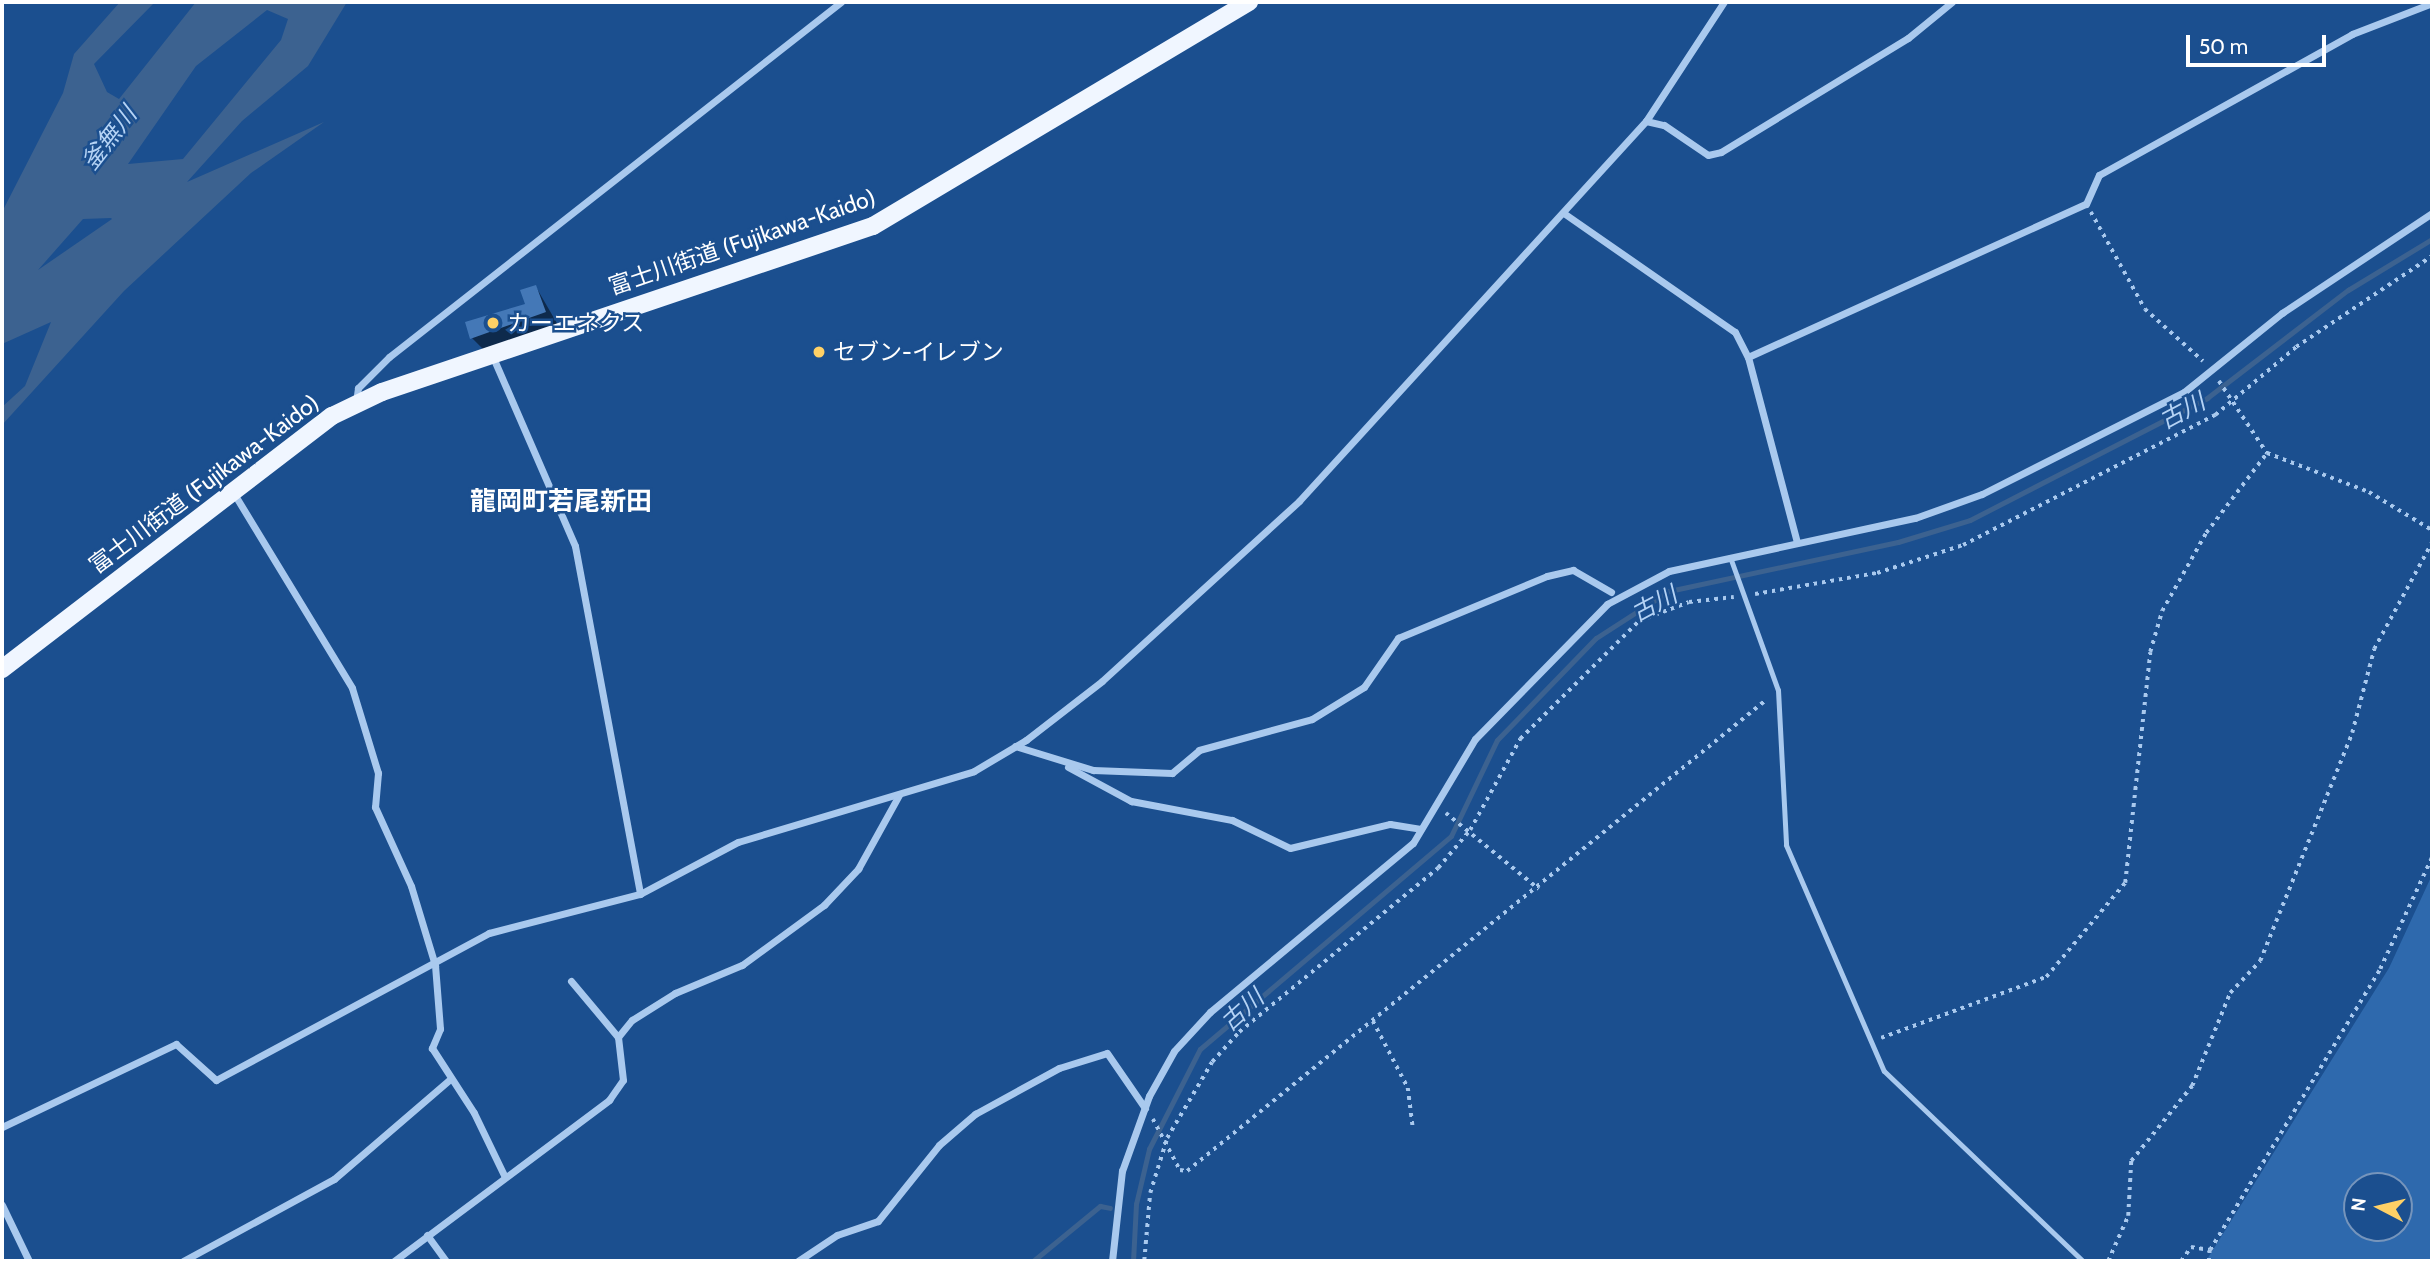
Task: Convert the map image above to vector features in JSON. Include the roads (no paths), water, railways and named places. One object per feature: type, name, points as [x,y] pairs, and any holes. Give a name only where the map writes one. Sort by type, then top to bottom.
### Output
[{"type":"main road","name":"富士川街道 (Fujikawa-Kaido)","points":[[2,669],[309,430],[356,405],[491,354],[873,226],[1249,2]]},
{"type":"street","points":[[356,405],[358,388],[389,357],[841,2]]},
{"type":"street","points":[[2,1127],[176,1044],[216,1080],[435,965],[489,933],[640,894],[738,842],[974,771],[1016,746],[1102,681],[1299,501],[1565,214],[1646,121],[1724,2]]},
{"type":"street","points":[[1646,121],[1664,125],[1708,155],[1721,152],[1908,38],[1952,2]]},
{"type":"street","points":[[1748,357],[2086,204],[2099,174],[2352,34],[2432,3]]},
{"type":"street","points":[[1112,1261],[1119,1183],[1174,1051],[1210,1012],[1391,863],[1421,829],[1486,726],[1607,604],[1651,577],[1944,510],[2184,391],[2290,307],[2432,213]]},
{"type":"street","points":[[1565,214],[1663,285],[1724,319],[1748,357],[1797,542]]},
{"type":"street","points":[[491,354],[575,546],[640,894]]},
{"type":"street","points":[[232,489],[352,688],[378,773],[375,807],[411,887],[435,965],[440,1028],[432,1048],[449,1080],[474,1113],[505,1177]]},
{"type":"street","points":[[1055,761],[1093,770],[1172,773],[1199,750],[1312,719],[1371,680],[1398,638],[1547,576],[1573,570],[1611,592]]},
{"type":"street","points":[[1016,746],[1055,761],[1131,801],[1232,820],[1290,848],[1390,824],[1421,829]]},
{"type":"street","points":[[618,1037],[675,993],[742,965],[824,905],[858,869],[899,795]]},
{"type":"street","points":[[394,1261],[609,1100],[623,1080],[618,1037],[571,981]]},
{"type":"street","points":[[798,1261],[837,1235],[878,1221],[939,1145],[975,1114],[1059,1068],[1107,1054],[1147,1112]]},
{"type":"street","points":[[183,1261],[334,1179],[449,1080]]},
{"type":"street","points":[[2,1205],[29,1261]]},
{"type":"street","points":[[427,1235],[446,1261]]},
{"type":"lane","points":[[1730,560],[1778,690],[1786,845],[1884,1071],[1913,1105],[2083,1261]]},
{"type":"water","name":"釜無川","points":[[120,2],[155,2],[94,64],[107,92],[119,99],[196,2],[347,2],[308,66],[242,121],[187,182],[324,122],[251,173],[124,291],[2,425],[2,407],[25,386],[51,322],[2,344],[2,212],[63,93],[74,54]],"holes":[[[267,10],[288,19],[281,40],[183,159],[128,164],[196,66]],[[83,219],[112,219],[38,270]]]},
{"type":"waterway","name":"古川","points":[[1133,1261],[1136,1204],[1149,1149],[1200,1049],[1451,836],[1497,740],[1596,638],[1669,591],[1898,542],[1970,520],[2207,398],[2348,290],[2432,239]]},
{"type":"waterway","points":[[1033,1261],[1100,1206],[1110,1208]]},
{"type":"place","name":"カーエネクス","points":[[493,323]]},
{"type":"place","name":"セブン-イレブン","points":[[819,352]]},
{"type":"district","name":"龍岡町若尾新田","points":[[561,502]]}]
